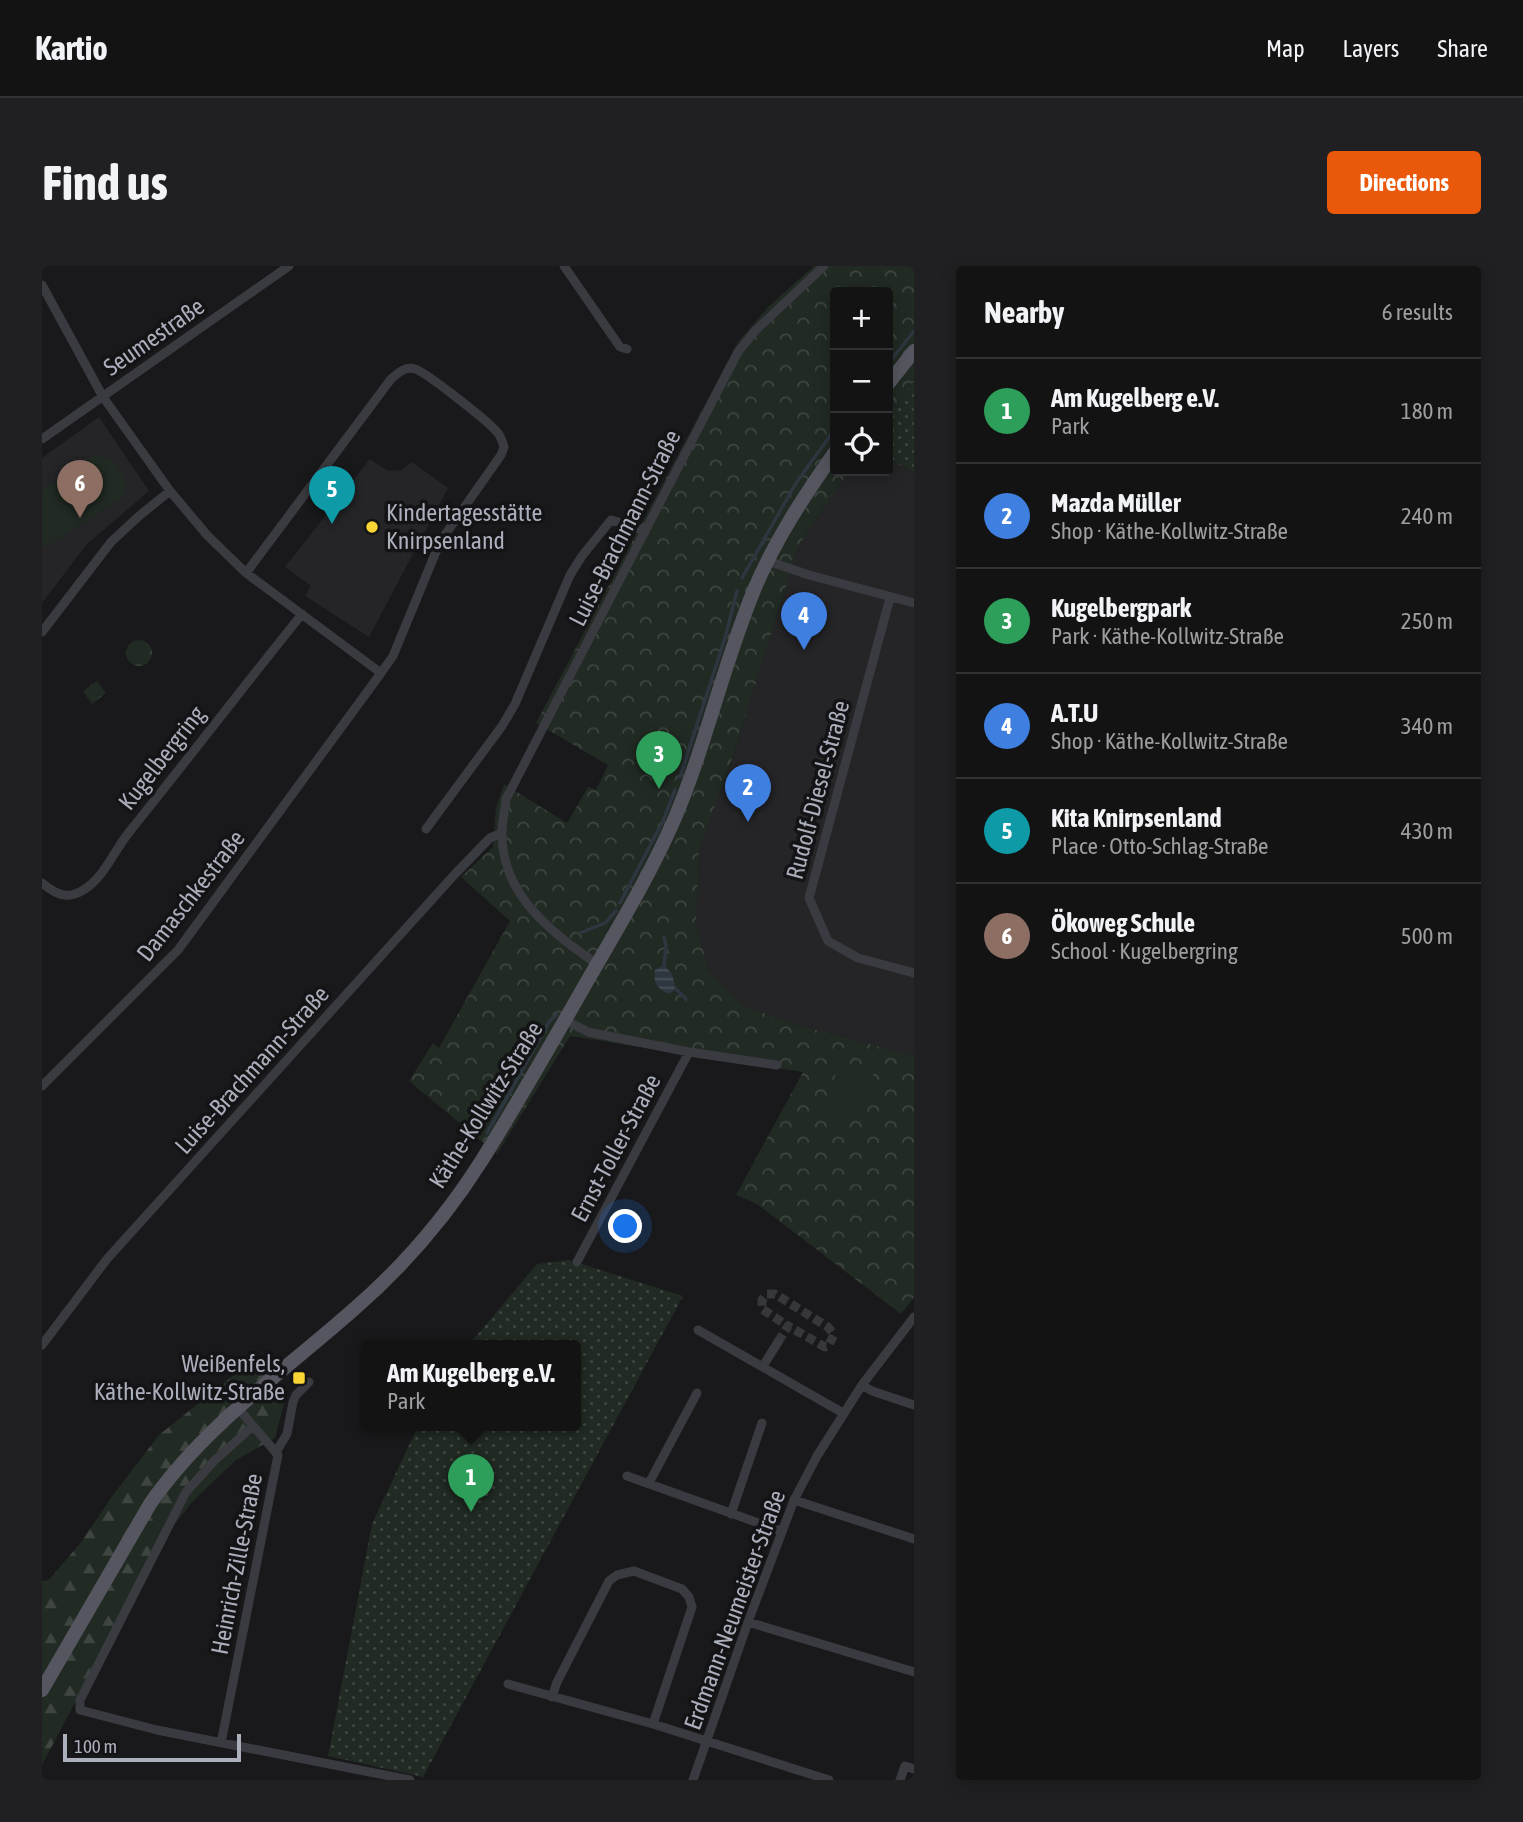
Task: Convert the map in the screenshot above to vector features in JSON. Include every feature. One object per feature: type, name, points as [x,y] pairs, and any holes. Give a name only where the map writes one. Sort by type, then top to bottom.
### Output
[{"type":"main road","points":[[893,378],[914,351]]},
{"type":"main road","name":"Käthe-Kollwitz-Straße","points":[[42,1690],[150,1504],[170,1475],[237,1407],[352,1311],[401,1266],[431,1232],[482,1159],[642,886],[692,777],[749,603],[791,518],[830,460]]},
{"type":"street","name":"Seumestraße","points":[[42,439],[289,266]]},
{"type":"street","points":[[564,266],[620,347],[627,349]]},
{"type":"street","name":"Luise-Brachmann-Straße","points":[[597,964],[533,914],[511,877],[502,833],[506,799],[738,352],[755,331],[824,266]]},
{"type":"street","points":[[42,285],[103,397],[170,491],[207,535],[246,573],[381,673]]},
{"type":"street","name":"Damaschkestraße","points":[[42,1086],[178,950],[393,656],[440,542],[501,455],[504,446],[497,431],[427,377],[408,368],[391,379],[246,573]]},
{"type":"street","points":[[42,632],[111,542],[170,491]]},
{"type":"street","points":[[426,829],[502,726],[515,704],[570,575],[582,556],[611,520],[645,532]]},
{"type":"street","points":[[768,561],[809,575],[914,603]]},
{"type":"street","name":"Rudolf-Diesel-Straße","points":[[890,598],[809,898],[828,941],[858,958],[914,973]]},
{"type":"street","name":"Kugelbergring","points":[[42,883],[55,893],[69,896],[85,890],[92,883],[212,724],[302,614]]},
{"type":"street","name":"Luise-Brachmann-Straße","points":[[42,1345],[115,1249],[455,874],[490,838],[502,833]]},
{"type":"street","points":[[565,1020],[588,1032],[689,1052],[776,1065]]},
{"type":"street","name":"Ernst-Toller-Straße","points":[[577,1262],[689,1052]]},
{"type":"street","name":"Erdmann-Neumeister-Straße","points":[[693,1780],[794,1500],[817,1455],[862,1385],[914,1317]]},
{"type":"street","points":[[698,1330],[844,1413]]},
{"type":"street","points":[[763,1366],[778,1342]]},
{"type":"street","points":[[276,1452],[287,1434],[296,1395],[309,1382]]},
{"type":"street","points":[[862,1385],[914,1405]]},
{"type":"street","points":[[649,1483],[697,1393]]},
{"type":"street","name":"Heinrich-Zille-Straße","points":[[221,1743],[278,1455],[237,1407]]},
{"type":"street","points":[[731,1514],[762,1423]]},
{"type":"street","points":[[253,1426],[215,1460],[186,1492],[80,1700],[80,1710],[221,1743],[410,1780]]},
{"type":"street","points":[[627,1476],[781,1531]]},
{"type":"street","points":[[794,1500],[914,1539]]},
{"type":"street","points":[[552,1697],[557,1682],[610,1581],[617,1575],[634,1571],[682,1589],[689,1597],[692,1607],[653,1724]]},
{"type":"street","points":[[748,1622],[914,1672]]},
{"type":"street","points":[[508,1684],[653,1724],[829,1780]]},
{"type":"street","points":[[900,1780],[905,1766],[914,1769]]},
{"type":"shaded area","points":[[99,417],[149,491],[87,544],[42,603],[42,458]]},
{"type":"shaded area","name":"Kindertagesstätte Knirpsenland","points":[[370,459],[388,471],[401,470],[412,462],[448,488],[369,637],[305,596],[311,586],[285,567]]},
{"type":"shaded area","points":[[893,461],[914,473],[914,1056],[794,1024],[745,1006],[709,970],[696,926],[699,851],[733,756],[799,545],[846,476],[893,476]]},
{"type":"shaded area","points":[[664,965],[672,974],[676,989],[669,994],[661,990],[655,982],[655,970]]},
{"type":"green space","points":[[814,266],[914,266],[914,380],[893,408],[893,287],[830,287],[830,476],[846,476],[799,545],[733,756],[699,851],[696,926],[709,970],[745,1006],[794,1024],[914,1056],[914,1297],[901,1314],[757,1204],[736,1195],[803,1072],[570,1036],[497,1154],[409,1081],[433,1043],[439,1048],[510,921],[461,877],[493,847],[496,808],[504,784],[567,823],[588,787],[596,790],[608,765],[536,723],[738,342],[768,307]]},
{"type":"green space","points":[[914,380],[914,473],[893,461],[893,408]]},
{"type":"green space","points":[[93,456],[107,459],[118,466],[124,478],[125,492],[120,499],[49,545],[42,546],[42,490]]},
{"type":"green space","points":[[139,640],[148,644],[152,653],[148,662],[139,666],[130,662],[126,653],[130,644]]},
{"type":"green space","points":[[97,681],[106,693],[92,704],[83,691]]},
{"type":"green space","points":[[840,1061],[874,1072],[858,1120],[824,1109]]},
{"type":"green space","points":[[569,1260],[683,1296],[423,1777],[328,1756],[372,1524],[416,1431],[581,1431],[581,1340],[473,1340],[537,1264]]},
{"type":"green space","points":[[254,1359],[287,1392],[275,1438],[236,1460],[192,1502],[157,1547],[42,1765],[42,1581],[49,1580],[82,1541],[159,1435]]},
{"type":"waterway","points":[[893,358],[914,331]]},
{"type":"waterway","points":[[742,578],[796,483],[830,436]]},
{"type":"waterway","points":[[680,777],[725,638],[737,591]]},
{"type":"waterway","points":[[620,903],[663,821],[675,790]]},
{"type":"waterway","points":[[580,933],[605,923],[616,911]]},
{"type":"waterway","points":[[664,937],[664,965]]},
{"type":"waterway","points":[[676,989],[686,999]]},
{"type":"waterway","points":[[487,1133],[549,1022],[557,1014]]},
{"type":"tunnel","points":[[778,1342],[788,1326],[825,1347],[834,1335],[828,1327],[775,1294],[767,1294],[762,1300],[762,1309],[788,1326]]},
{"type":"place","name":"Ökoweg Schule","points":[[80,518]]},
{"type":"place","name":"Kita Knirpsenland","points":[[332,524]]},
{"type":"place","name":"Kindertagesstätte Knirpsenland","points":[[372,527]]},
{"type":"place","name":"A.T.U","points":[[804,650]]},
{"type":"place","name":"Kugelbergpark","points":[[659,789]]},
{"type":"place","name":"Mazda Müller","points":[[748,822]]},
{"type":"place","name":"Weißenfels, Käthe-Kollwitz-Straße","points":[[299,1378]]},
{"type":"place","name":"Am Kugelberg e.V.","points":[[471,1512]]}]
